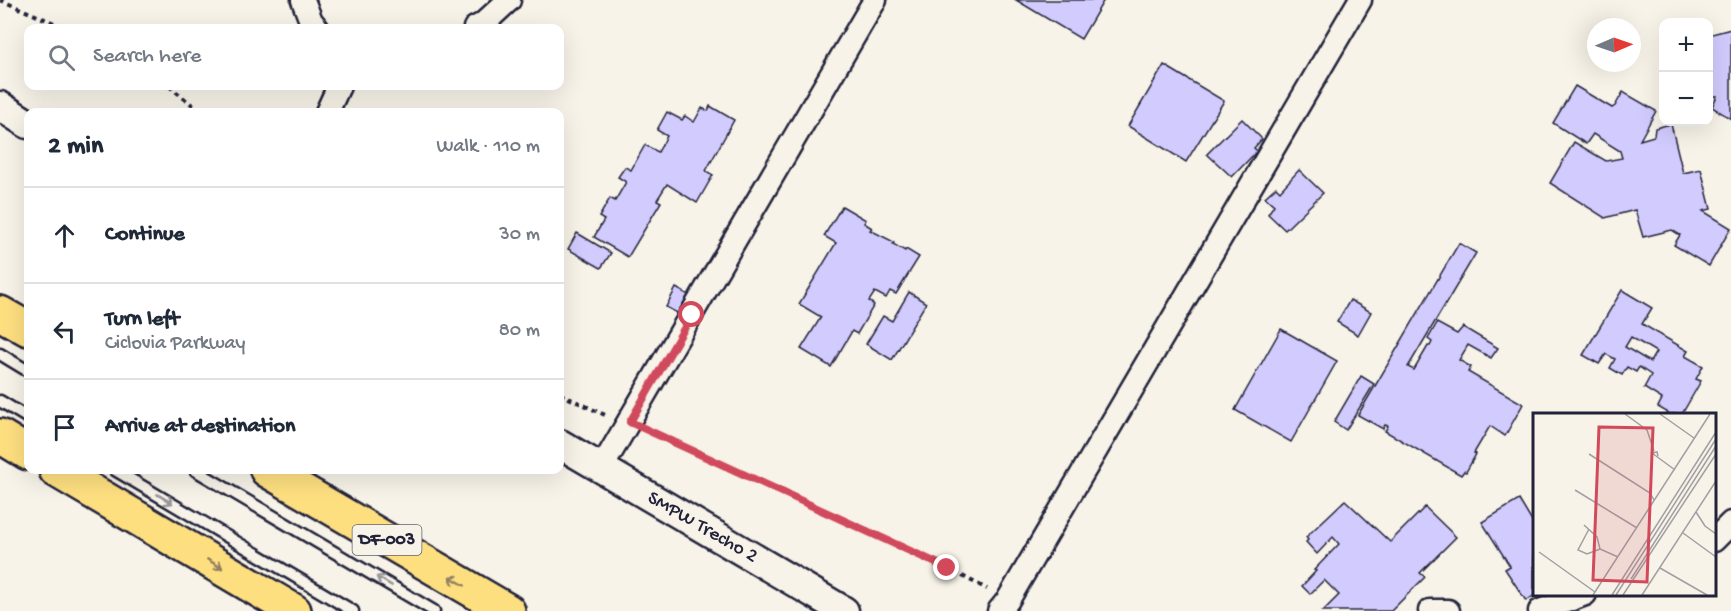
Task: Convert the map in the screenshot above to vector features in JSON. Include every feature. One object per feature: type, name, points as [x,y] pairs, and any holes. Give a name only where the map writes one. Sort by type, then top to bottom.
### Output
[{"type":"highway","points":[[0,313],[24,327]]},
{"type":"highway","points":[[0,436],[24,451]]},
{"type":"highway","points":[[63,474],[294,611]]},
{"type":"highway","name":"DF-003","points":[[274,474],[508,611]]},
{"type":"street","points":[[303,0],[314,24]]},
{"type":"street","points":[[483,24],[509,0]]},
{"type":"street","points":[[601,469],[875,0]]},
{"type":"street","points":[[1004,607],[1360,0]]},
{"type":"street","points":[[329,108],[337,90]]},
{"type":"street","points":[[0,106],[24,121]]},
{"type":"street","name":"SMPW Trecho 2","points":[[564,446],[844,611]]},
{"type":"street","points":[[1716,538],[1731,523]]},
{"type":"street","points":[[1540,611],[1580,596]]},
{"type":"street","points":[[1430,611],[1448,611]]},
{"type":"lane","points":[[0,354],[24,369]]},
{"type":"lane","points":[[0,401],[24,416]]},
{"type":"lane","points":[[122,474],[353,611]]},
{"type":"lane","points":[[202,474],[434,611]]},
{"type":"path","points":[[0,0],[57,24]]},
{"type":"path","points":[[174,90],[196,108]]},
{"type":"path","points":[[564,396],[601,414],[630,422],[947,568],[1004,607]]},
{"type":"building","points":[[1016,0],[1104,0],[1081,39]]},
{"type":"building","points":[[1731,29],[1731,119],[1713,108],[1717,96],[1713,96],[1713,34]]},
{"type":"building","points":[[1164,65],[1224,101],[1186,162],[1128,126]]},
{"type":"building","points":[[1575,86],[1612,108],[1623,92],[1656,111],[1640,140],[1654,136],[1655,128],[1671,126],[1683,173],[1701,169],[1711,209],[1703,211],[1731,228],[1709,266],[1674,245],[1680,235],[1672,230],[1643,237],[1635,210],[1605,218],[1550,183],[1574,142],[1606,161],[1622,158],[1620,151],[1593,134],[1586,144],[1553,123]]},
{"type":"building","points":[[710,106],[734,120],[706,171],[713,175],[697,203],[667,184],[657,200],[661,202],[628,257],[594,237],[604,220],[599,217],[610,198],[615,201],[626,182],[618,177],[625,167],[631,170],[645,145],[658,152],[667,136],[657,130],[667,112],[682,120],[685,116],[694,122],[702,108],[708,111]]},
{"type":"building","points":[[1242,119],[1262,139],[1254,148],[1257,151],[1232,177],[1207,154]]},
{"type":"building","points":[[1299,170],[1323,193],[1285,230],[1268,214],[1274,205],[1265,197],[1276,187],[1280,191]]},
{"type":"building","points":[[842,206],[866,220],[864,223],[872,228],[870,230],[919,257],[896,294],[890,291],[886,298],[875,292],[869,301],[874,305],[857,334],[852,331],[831,367],[801,349],[821,317],[799,304],[836,243],[824,236]]},
{"type":"building","points":[[577,233],[611,253],[601,268],[568,249]]},
{"type":"building","points":[[1459,243],[1476,253],[1408,367],[1414,370],[1430,346],[1432,342],[1428,339],[1437,323],[1457,334],[1463,327],[1498,348],[1491,358],[1468,345],[1459,360],[1471,367],[1468,372],[1523,404],[1505,436],[1490,426],[1466,472],[1464,471],[1461,475],[1385,431],[1388,426],[1385,425],[1383,429],[1358,415]]},
{"type":"building","points":[[676,288],[698,300],[688,319],[666,307]]},
{"type":"building","points":[[1622,290],[1652,308],[1642,324],[1688,351],[1685,356],[1703,366],[1696,379],[1701,381],[1683,413],[1668,413],[1658,407],[1662,399],[1644,388],[1651,375],[1639,367],[1636,372],[1627,367],[1622,375],[1610,368],[1615,359],[1606,354],[1599,364],[1583,355]],"holes":[[[1631,337],[1656,352],[1650,362],[1625,347]]]},
{"type":"building","points":[[909,292],[926,303],[892,360],[866,344],[883,316],[892,321]]},
{"type":"building","points":[[1350,300],[1371,312],[1358,335],[1337,322]]},
{"type":"building","points":[[1281,329],[1337,361],[1291,442],[1235,410]]},
{"type":"building","points":[[1361,376],[1374,384],[1346,430],[1334,422]]},
{"type":"building","points":[[1345,500],[1390,542],[1425,507],[1456,537],[1420,573],[1425,577],[1391,611],[1323,611],[1339,595],[1324,580],[1310,594],[1302,586],[1339,544],[1333,537],[1317,554],[1306,542],[1308,540],[1306,537]]},
{"type":"building","points":[[1519,500],[1533,523],[1533,596],[1526,601],[1505,569],[1510,566],[1482,522]]},
{"type":"route","points":[[692,315],[630,422],[947,568]]}]
